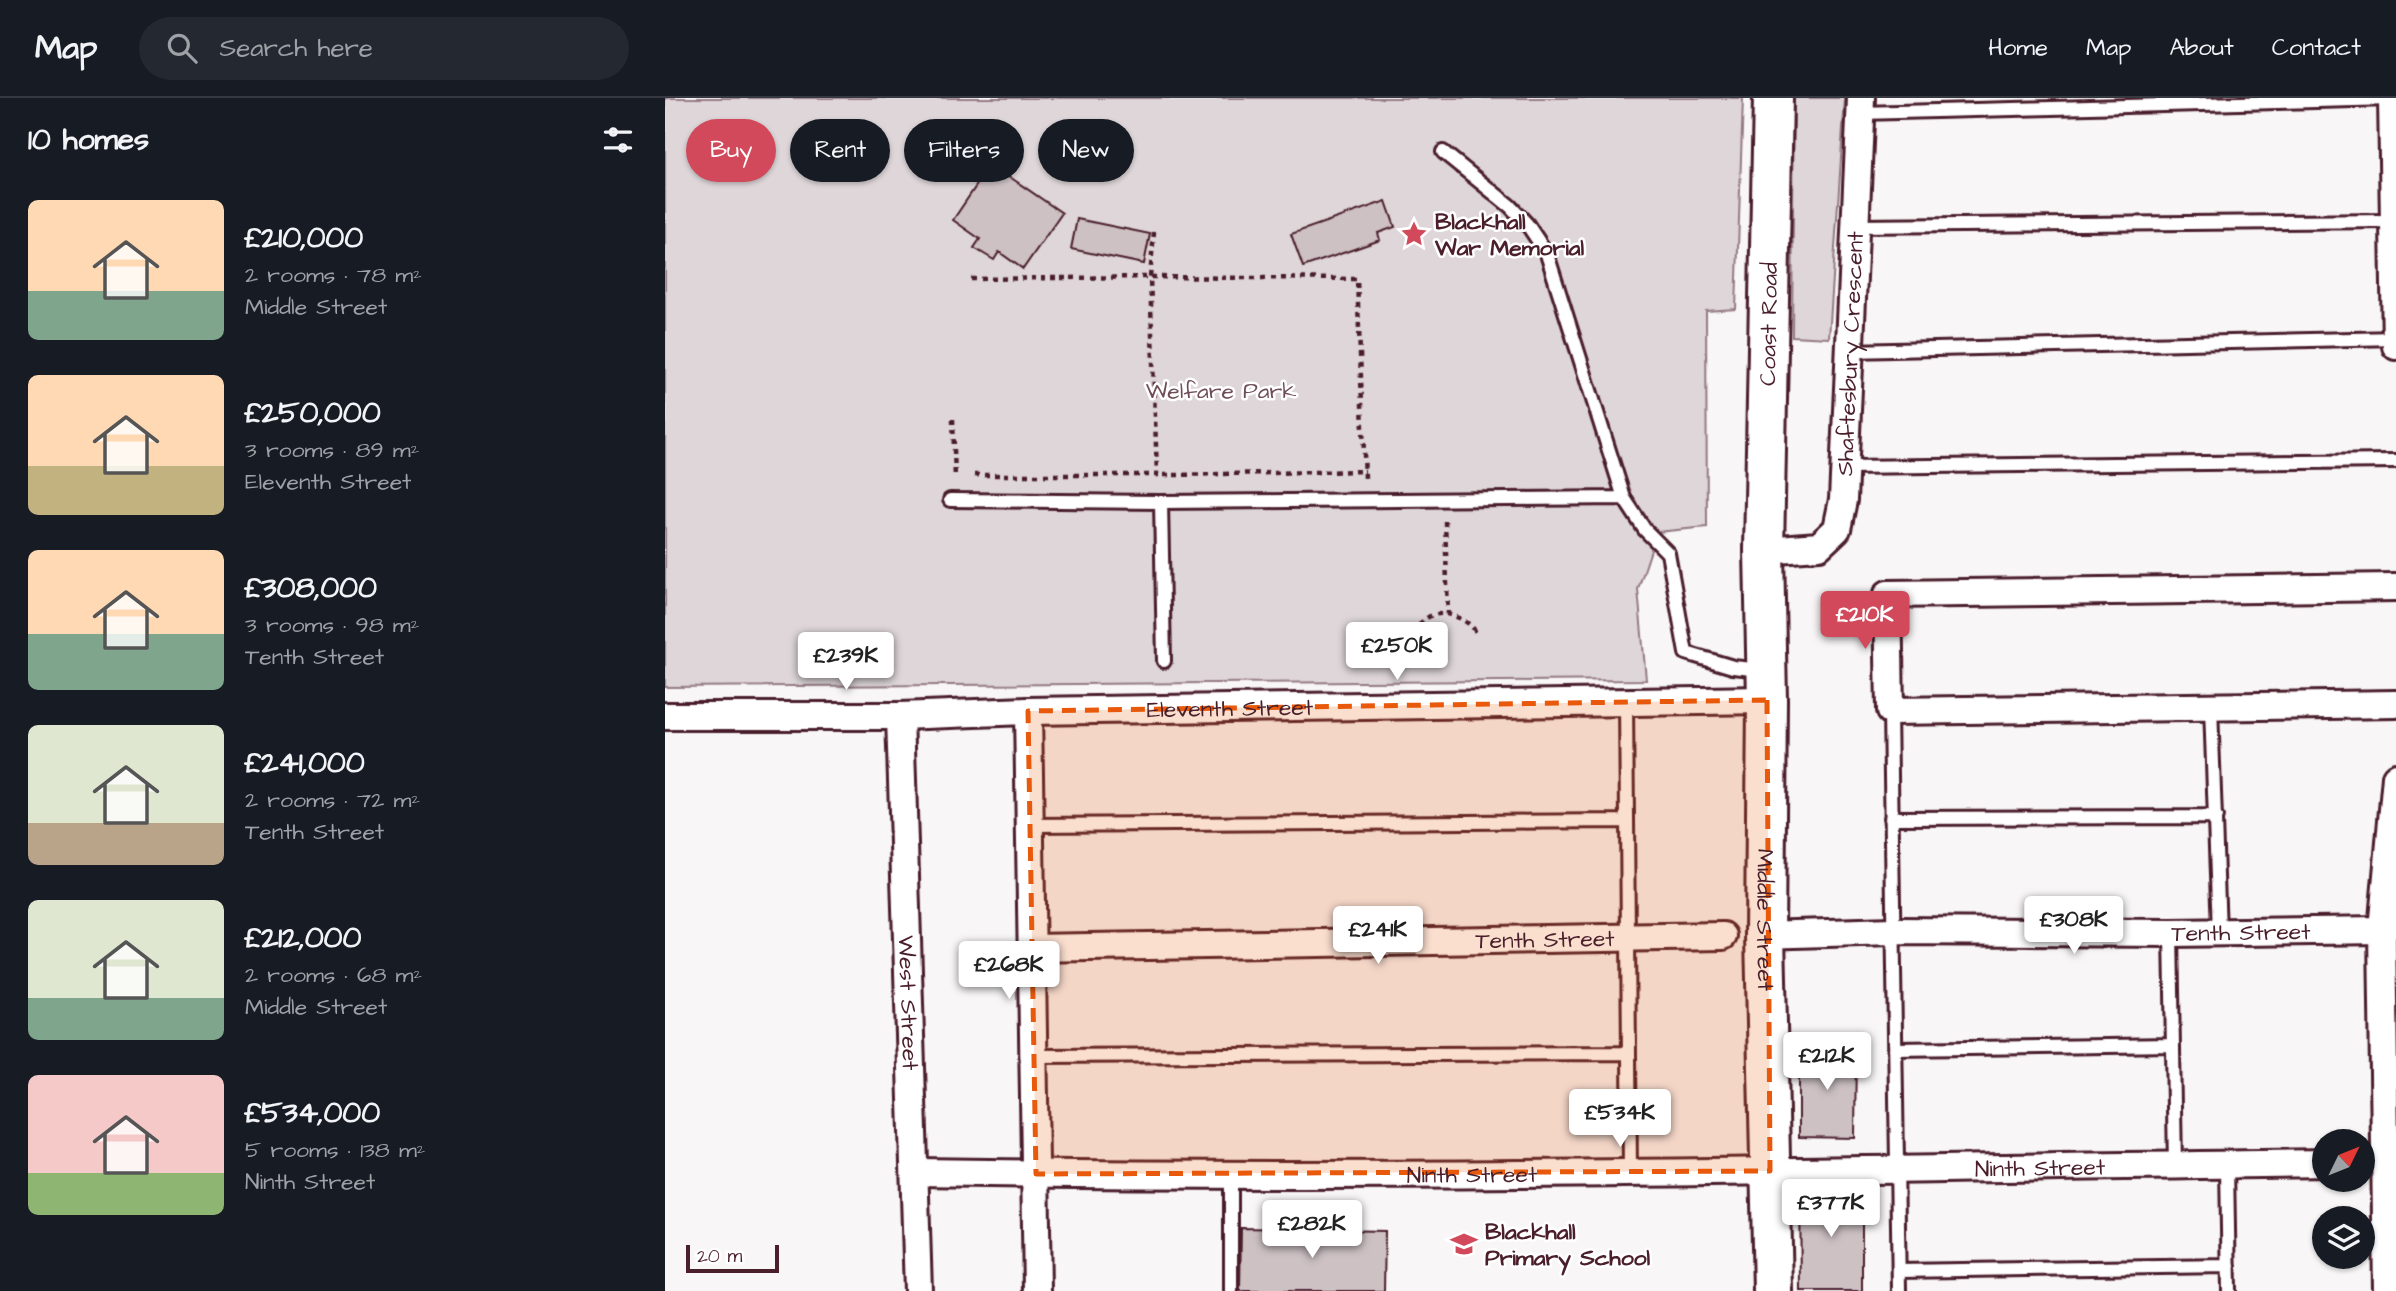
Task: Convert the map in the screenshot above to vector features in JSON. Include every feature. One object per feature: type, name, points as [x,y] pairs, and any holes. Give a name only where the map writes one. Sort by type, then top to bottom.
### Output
[{"type":"main road","name":"Coast Road","points":[[1764,550],[1773,98]]},
{"type":"main road","name":"Middle Street","points":[[1764,550],[1767,685],[1765,935],[1773,1291]]},
{"type":"street","points":[[2392,98],[2396,346]]},
{"type":"street","name":"Shaftesbury Crescent","points":[[1764,550],[1819,546],[1837,529],[1843,500],[1861,106]]},
{"type":"street","points":[[2396,587],[1888,594],[1890,710],[2396,704]]},
{"type":"street","name":"Eleventh Street","points":[[665,716],[900,716],[1028,711],[1626,702],[1767,685]]},
{"type":"street","points":[[1028,711],[1037,1291]]},
{"type":"street","name":"West Street","points":[[900,716],[918,1291]]},
{"type":"street","points":[[2375,1147],[2396,777]]},
{"type":"street","name":"Tenth Street","points":[[1765,935],[1893,931],[2171,933],[2389,926]]},
{"type":"street","name":"Tenth Street","points":[[1031,948],[1723,936]]},
{"type":"street","name":"Ninth Street","points":[[916,1172],[1630,1172],[2312,1163]]},
{"type":"street","points":[[2375,1172],[2388,1291]]},
{"type":"lane","points":[[1861,106],[2392,98]]},
{"type":"lane","points":[[1443,152],[1510,206],[1527,224],[1547,254],[1624,498],[1645,530],[1668,553],[1686,653],[1733,667],[1767,685]]},
{"type":"lane","points":[[1855,226],[2394,222]]},
{"type":"lane","points":[[1850,351],[2396,338]]},
{"type":"lane","points":[[1844,467],[2396,461]]},
{"type":"lane","points":[[954,500],[1161,502],[1624,498]]},
{"type":"lane","points":[[1161,502],[1164,661]]},
{"type":"lane","points":[[1626,702],[1630,1172]]},
{"type":"lane","points":[[2211,707],[2220,932]]},
{"type":"lane","points":[[1890,710],[1899,1291]]},
{"type":"lane","points":[[1892,818],[2216,817]]},
{"type":"lane","points":[[1030,825],[1627,821]]},
{"type":"lane","points":[[2171,933],[2175,1165]]},
{"type":"lane","points":[[1895,1049],[2173,1045]]},
{"type":"lane","points":[[1034,1056],[1629,1053]]},
{"type":"lane","points":[[2227,1165],[2229,1291]]},
{"type":"lane","points":[[1231,1174],[1231,1291]]},
{"type":"lane","points":[[1899,1271],[2229,1266]]},
{"type":"path","points":[[1154,232],[1150,277],[1157,474]]},
{"type":"path","points":[[971,279],[1357,279],[1366,500]]},
{"type":"path","points":[[953,419],[954,500]]},
{"type":"path","points":[[955,476],[1365,471]]},
{"type":"path","points":[[1444,499],[1448,615]]},
{"type":"path","points":[[1414,633],[1423,620],[1433,615],[1448,615],[1462,618],[1478,634]]},
{"type":"highlighted area","points":[[1767,700],[1770,1171],[1036,1174],[1028,711]]},
{"type":"green space","name":"Welfare Park","points":[[665,98],[1743,98],[1736,309],[1706,311],[1707,527],[1657,532],[1638,589],[1646,680],[665,687]]},
{"type":"green space","points":[[1794,98],[1845,98],[1829,338],[1792,336]]},
{"type":"building","points":[[979,182],[1017,182],[1062,213],[1023,269],[999,252],[994,260],[974,248],[980,239],[953,220]]},
{"type":"building","points":[[1386,201],[1395,227],[1378,233],[1380,240],[1303,267],[1291,234]]},
{"type":"building","points":[[1077,219],[1150,234],[1144,264],[1071,249]]},
{"type":"building","points":[[1799,1046],[1856,1047],[1855,1138],[1799,1137]]},
{"type":"building","points":[[1800,1187],[1862,1187],[1862,1291],[1801,1291]]},
{"type":"building","points":[[1241,1228],[1385,1231],[1384,1291],[1240,1291]]},
{"type":"place","name":"Blackhall War Memorial","points":[[1414,234]]},
{"type":"place","name":"Blackhall Primary School","points":[[1464,1244]]}]
